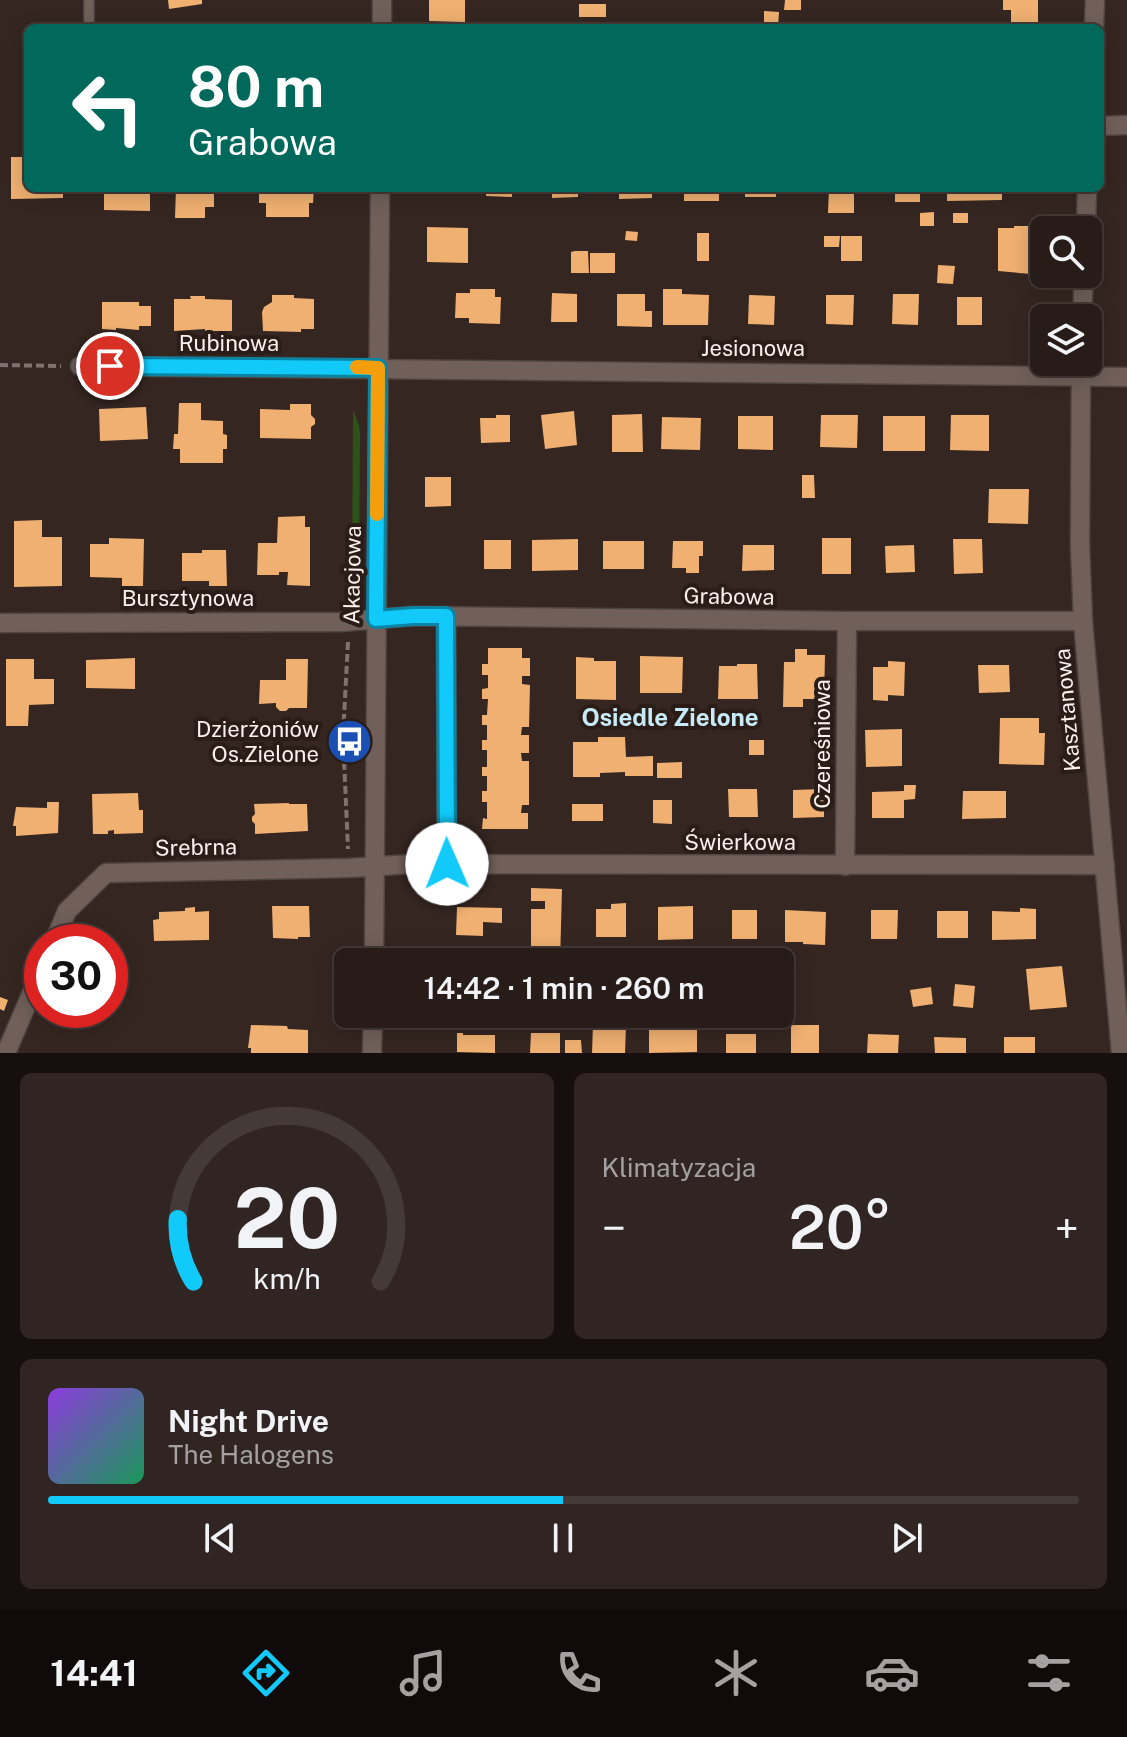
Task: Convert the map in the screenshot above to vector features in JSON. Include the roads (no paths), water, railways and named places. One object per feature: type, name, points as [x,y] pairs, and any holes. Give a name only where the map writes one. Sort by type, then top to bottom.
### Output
[{"type":"street","points":[[382,0],[382,24]]},
{"type":"street","points":[[1094,24],[1095,0]]},
{"type":"street","points":[[1104,126],[1127,125]]},
{"type":"street","name":"Akacjowa","points":[[374,948],[380,192]]},
{"type":"street","points":[[1086,216],[1087,192]]},
{"type":"street","name":"Rubinowa","points":[[80,366],[378,368]]},
{"type":"street","name":"Jesionowa","points":[[378,368],[1030,368]]},
{"type":"street","name":"Jesionowa","points":[[1102,372],[1127,377]]},
{"type":"street","name":"Kasztanowa","points":[[1081,376],[1083,621],[1121,1053]]},
{"type":"street","points":[[446,616],[447,864]]},
{"type":"street","name":"Grabowa","points":[[376,619],[446,616],[1083,621]]},
{"type":"street","name":"Bursztynowa","points":[[0,623],[342,622],[376,619]]},
{"type":"street","name":"Czereśniowa","points":[[845,866],[847,621]]},
{"type":"street","name":"Świerkowa","points":[[374,866],[1105,865]]},
{"type":"street","name":"Srebrna","points":[[62,924],[67,911],[106,873],[374,866]]},
{"type":"street","points":[[6,1053],[24,1011]]},
{"type":"street","points":[[372,1053],[373,1028]]},
{"type":"lane","points":[[89,0],[89,24]]},
{"type":"place","name":"Dzierżoniów Os.Zielone","points":[[350,742]]},
{"type":"district","name":"Osiedle Zielone","points":[[670,717]]}]
